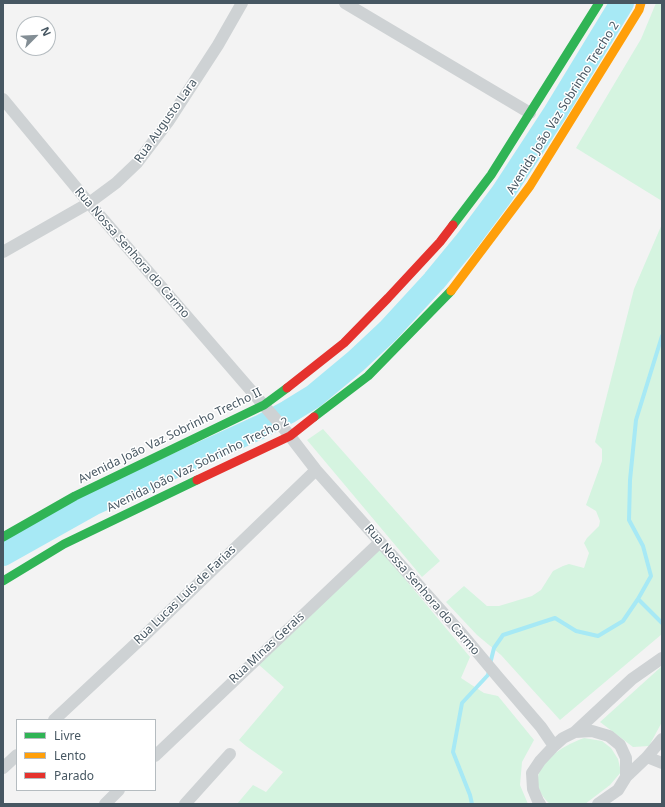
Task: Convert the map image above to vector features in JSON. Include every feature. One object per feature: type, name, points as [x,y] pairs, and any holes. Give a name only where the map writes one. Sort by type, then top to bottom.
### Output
[{"type":"street","name":"Rua Augusto Lara","points":[[3,252],[89,203],[116,183],[137,163],[168,122],[218,44],[242,3]]},
{"type":"street","points":[[345,3],[530,113]]},
{"type":"street","name":"Avenida João Vaz Sobrinho Trecho II","points":[[3,537],[75,496],[267,409],[301,378],[344,344],[440,242],[491,175],[599,3]]},
{"type":"street","name":"Avenida João Vaz Sobrinho Trecho 2","points":[[3,581],[64,544],[288,433],[368,376],[449,294],[530,186],[641,3]]},
{"type":"street","name":"Rua Nossa Senhora do Carmo","points":[[3,99],[89,203],[288,433],[316,470],[541,727],[554,746]]},
{"type":"street","name":"Rua Lucas Luís de Farias","points":[[55,719],[144,636],[316,470]]},
{"type":"street","name":"Rua Minas Gerais","points":[[156,755],[380,542]]},
{"type":"street","points":[[540,804],[532,789],[532,773],[540,761],[554,746],[563,738],[575,732],[632,679],[662,658]]},
{"type":"street","points":[[575,732],[592,731],[609,736],[620,745],[626,758],[626,777]]},
{"type":"street","points":[[598,804],[618,790],[626,777],[647,757],[662,739]]},
{"type":"street","points":[[185,804],[230,754]]},
{"type":"street","points":[[3,768],[16,756]]},
{"type":"street","points":[[647,757],[662,763]]},
{"type":"street","points":[[105,804],[118,791]]},
{"type":"green space","points":[[656,3],[662,3],[662,201],[576,148],[641,39]]},
{"type":"green space","points":[[662,224],[662,634],[560,720],[501,655],[477,635],[446,602],[464,586],[487,606],[499,606],[532,596],[541,590],[553,571],[563,566],[569,564],[584,568],[589,553],[584,543],[599,526],[600,521],[596,511],[586,505],[602,461],[602,449],[595,442],[634,289]]},
{"type":"green space","points":[[323,429],[440,561],[422,577],[307,440]]},
{"type":"green space","points":[[380,549],[470,657],[461,678],[484,693],[498,696],[534,740],[522,762],[520,785],[528,804],[237,804],[253,785],[266,792],[283,772],[239,740],[284,687],[258,664]]},
{"type":"green space","points":[[662,666],[662,722],[649,746],[633,747],[600,722]]},
{"type":"green space","points":[[584,738],[602,741],[611,748],[618,759],[621,772],[610,785],[585,804],[550,804],[541,793],[538,782],[539,773],[544,764],[552,755],[573,742]]},
{"type":"waterway","points":[[3,554],[94,503],[260,427],[288,412],[314,396],[356,361],[388,331],[434,281],[467,241],[502,194],[555,113],[622,3]]},
{"type":"waterway","points":[[490,664],[494,648],[503,635],[555,618],[576,631],[598,636],[623,621],[651,576],[643,546],[629,520],[630,480],[636,420],[662,336]]},
{"type":"waterway","points":[[638,599],[662,623]]},
{"type":"waterway","points":[[472,804],[470,795],[453,752],[462,703],[488,675],[489,671]]},
{"type":"traffic: fast","points":[[453,225],[491,175],[599,3]]},
{"type":"traffic: fast","points":[[314,417],[368,376],[451,291]]},
{"type":"traffic: fast","points":[[3,537],[75,496],[264,405],[287,388]]},
{"type":"traffic: fast","points":[[3,581],[64,544],[197,480]]},
{"type":"traffic: slow","points":[[451,291],[530,186],[639,10],[641,3]]},
{"type":"traffic: jam","points":[[287,388],[344,343],[440,242],[453,225]]},
{"type":"traffic: jam","points":[[197,480],[290,436],[314,417]]}]
